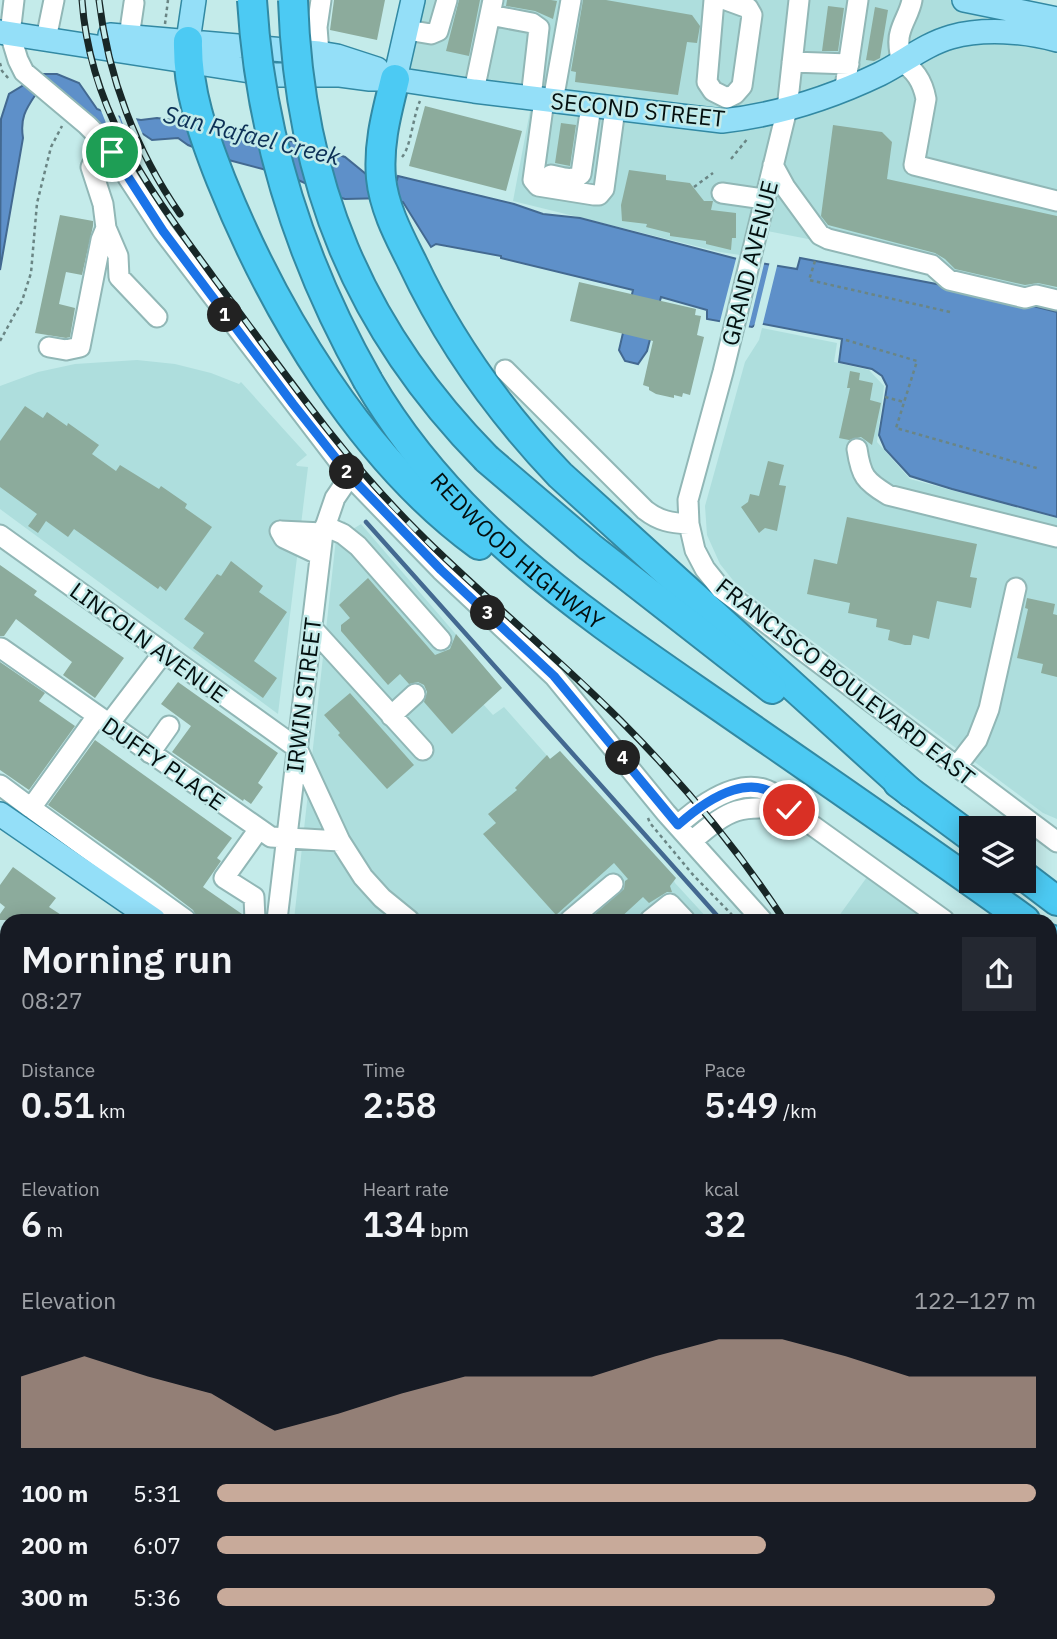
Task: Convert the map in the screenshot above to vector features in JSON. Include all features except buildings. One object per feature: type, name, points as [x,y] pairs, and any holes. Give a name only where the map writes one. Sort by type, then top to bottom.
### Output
[{"type":"highway","name":"REDWOOD HIGHWAY","points":[[252,0],[261,84],[288,201],[318,283],[368,381],[421,458],[479,523],[545,580],[684,682],[1015,914]]},
{"type":"highway","name":"REDWOOD HIGHWAY","points":[[293,0],[297,71],[306,130],[320,185],[345,252],[371,306],[403,358],[439,407],[487,458],[567,529],[680,619],[959,828]]},
{"type":"highway","points":[[180,44],[198,116],[217,169],[251,248],[291,324],[344,404],[428,502],[482,547],[684,682]]},
{"type":"highway","points":[[395,79],[381,142],[390,164],[386,201],[407,254],[431,301],[466,359],[540,454],[624,535],[911,793]]},
{"type":"highway","points":[[1036,885],[1057,901]]},
{"type":"main road","points":[[180,44],[194,0]]},
{"type":"main road","points":[[395,79],[413,0]]},
{"type":"main road","points":[[964,0],[1001,3],[1057,19]]},
{"type":"main road","name":"SECOND STREET","points":[[46,39],[86,31],[180,44],[319,53],[371,66],[395,79]]},
{"type":"main road","name":"SECOND STREET","points":[[5,33],[88,47],[180,44],[276,75],[340,75],[395,79],[615,109],[725,110],[750,118],[787,109],[847,76],[880,74],[950,37],[973,33],[999,33],[1025,34],[1057,40]]},
{"type":"main road","points":[[0,814],[145,914]]},
{"type":"main road","points":[[0,826],[71,875],[120,914]]},
{"type":"street","points":[[14,0],[5,33],[18,60],[17,75],[51,96],[106,144],[163,231],[350,476],[441,570],[554,676],[678,825],[757,914]]},
{"type":"street","points":[[46,39],[54,0]]},
{"type":"street","points":[[319,53],[317,27],[321,0]]},
{"type":"street","points":[[407,30],[431,34],[438,31],[447,0]]},
{"type":"street","points":[[570,0],[543,100],[533,180],[538,186],[594,195],[603,192],[615,109]]},
{"type":"street","points":[[714,0],[708,82],[725,110],[742,86],[752,15],[748,8],[726,0]]},
{"type":"street","name":"GRAND AVENUE","points":[[689,524],[688,500],[693,475],[723,372],[787,109],[799,0]]},
{"type":"street","points":[[792,62],[847,76],[858,0]]},
{"type":"street","points":[[912,0],[911,9],[899,34],[901,62],[915,72],[926,99],[914,164],[1057,201]]},
{"type":"street","points":[[129,37],[131,1]]},
{"type":"street","points":[[474,91],[492,8],[539,28],[543,100]]},
{"type":"street","points":[[534,169],[570,179],[581,174],[591,106]]},
{"type":"street","points":[[106,144],[99,150],[91,167],[103,204],[106,228],[118,256],[119,277],[157,317]]},
{"type":"street","points":[[773,165],[785,187],[820,234],[828,239],[932,265],[949,281],[1025,298],[1035,295],[1057,300]]},
{"type":"street","points":[[723,193],[764,199]]},
{"type":"street","points":[[48,346],[66,350],[80,347],[101,240],[106,228]]},
{"type":"street","points":[[505,369],[655,519],[689,524]]},
{"type":"street","points":[[857,449],[860,469],[869,484],[888,495],[1057,537]]},
{"type":"street","name":"IRWIN STREET","points":[[278,914],[324,530],[335,498],[350,476]]},
{"type":"street","name":"FRANCISCO BOULEVARD EAST","points":[[689,524],[695,550],[705,569],[722,589],[1057,842]]},
{"type":"street","points":[[320,555],[284,538],[280,531],[324,530],[343,534],[358,547],[441,640]]},
{"type":"street","name":"LINCOLN AVENUE","points":[[2,540],[297,748]]},
{"type":"street","points":[[957,766],[976,740],[989,709],[1016,588]]},
{"type":"street","points":[[312,628],[424,750]]},
{"type":"street","name":"DUFFY PLACE","points":[[1,648],[271,837],[340,841]]},
{"type":"street","points":[[31,808],[103,720],[164,652]]},
{"type":"street","points":[[391,716],[415,694]]},
{"type":"street","points":[[150,753],[169,726]]},
{"type":"street","points":[[297,748],[340,841],[363,877],[402,914]]},
{"type":"street","points":[[0,785],[178,914]]},
{"type":"street","points":[[678,825],[707,801],[725,792],[743,788],[765,791],[783,800],[789,810],[936,914]]},
{"type":"street","points":[[692,841],[720,818],[745,808],[789,810]]},
{"type":"street","points":[[255,914],[254,897],[224,878],[259,829]]},
{"type":"street","points":[[577,914],[613,884]]},
{"type":"street","points":[[658,914],[670,904],[679,914]]},
{"type":"path","points":[[169,0],[180,44]]},
{"type":"path","points":[[0,63],[2,71],[17,75]]},
{"type":"path","points":[[390,164],[407,152],[411,127],[422,99],[415,100]]},
{"type":"path","points":[[0,341],[22,301],[31,273],[37,203],[51,147],[70,111]]},
{"type":"path","points":[[732,159],[747,138]]},
{"type":"path","points":[[694,187],[713,173]]},
{"type":"path","points":[[815,261],[809,280],[950,312]]},
{"type":"path","points":[[846,340],[917,361],[896,428],[1040,469]]},
{"type":"path","points":[[885,397],[904,402]]},
{"type":"path","points":[[645,811],[650,823],[686,866],[731,914]]},
{"type":"shaded area","points":[[419,0],[1005,0],[1002,20],[1057,35],[1057,312],[936,284],[937,280],[926,270],[808,239],[762,230],[747,256],[720,252],[513,201],[533,95],[401,77]]},
{"type":"shaded area","points":[[762,328],[837,343],[834,362],[869,370],[884,386],[877,442],[910,479],[1057,518],[1057,819],[1043,813],[736,584],[720,564],[707,535],[705,506],[745,362],[759,340]]},
{"type":"shaded area","points":[[137,360],[175,364],[211,373],[239,384],[241,382],[307,455],[296,464],[308,467],[278,714],[0,509],[0,386],[38,372],[75,364]]},
{"type":"shaded area","points":[[344,521],[353,529],[361,524],[502,688],[483,704],[493,715],[504,707],[550,759],[560,751],[676,878],[675,883],[703,914],[295,914],[336,539]]},
{"type":"shaded area","points":[[867,877],[919,914],[840,914]]},
{"type":"water","name":"San Rafael Creek","points":[[42,74],[57,74],[79,83],[97,109],[115,116],[187,122],[222,133],[253,133],[304,144],[345,157],[366,174],[397,180],[398,176],[514,204],[543,214],[580,218],[737,259],[797,269],[800,258],[973,291],[1057,312],[1057,517],[910,476],[885,449],[879,435],[887,386],[882,376],[872,369],[839,362],[842,339],[758,323],[752,327],[707,319],[707,310],[661,297],[647,351],[638,364],[625,361],[619,350],[633,290],[501,256],[436,244],[431,247],[403,202],[388,198],[345,199],[289,176],[221,158],[188,145],[178,138],[152,140],[143,134],[105,129],[75,106],[36,94],[23,120],[23,138],[0,270],[1,119],[9,94]]},
{"type":"pier","points":[[98,103],[117,113],[127,136],[119,113],[135,116],[145,140],[110,133]]},
{"type":"pier","points":[[737,255],[765,260],[748,330],[719,325]]},
{"type":"pier","points":[[770,261],[778,262],[762,327],[753,331]]},
{"type":"waterway","points":[[366,522],[716,914]]},
{"type":"waterway","points":[[0,1053],[0,1099]]},
{"type":"railway","points":[[82,0],[87,41],[97,79],[127,148],[168,213],[311,408],[362,471],[417,531],[595,696],[665,767],[728,841],[780,914]]},
{"type":"railway","points":[[99,0],[109,57],[126,112],[150,165],[180,214]]},
{"type":"route","points":[[112,152],[163,231],[350,476],[379,509],[441,570],[554,676],[678,825],[707,801],[725,792],[743,788],[765,791],[783,800],[789,810]]}]
